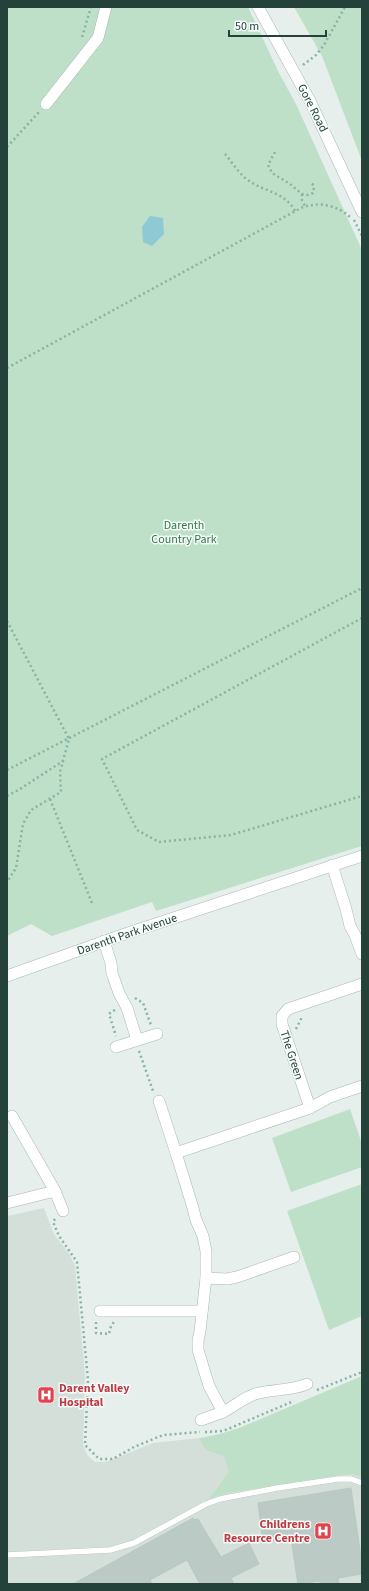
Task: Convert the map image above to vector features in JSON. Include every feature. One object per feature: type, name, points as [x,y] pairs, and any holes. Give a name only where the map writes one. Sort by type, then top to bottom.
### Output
[{"type":"street","points":[[46,104],[98,38],[106,7]]},
{"type":"street","name":"Gore Road","points":[[258,7],[295,72],[321,122],[362,212]]},
{"type":"street","name":"Darenth Park Avenue","points":[[7,976],[104,941],[362,856]]},
{"type":"street","points":[[332,865],[350,926],[362,954]]},
{"type":"street","points":[[104,941],[111,963],[112,973],[119,993],[127,1008],[137,1040]]},
{"type":"street","name":"The Green","points":[[310,1108],[279,1013],[362,984]]},
{"type":"street","points":[[116,1047],[157,1034]]},
{"type":"street","points":[[176,1154],[310,1108],[330,1097],[362,1086]]},
{"type":"street","points":[[157,1096],[195,1218],[203,1236],[207,1262],[198,1350],[207,1383],[223,1412]]},
{"type":"street","points":[[12,1116],[55,1192],[63,1212]]},
{"type":"street","points":[[7,1203],[55,1192]]},
{"type":"street","points":[[206,1278],[237,1277],[294,1257]]},
{"type":"street","points":[[98,1314],[202,1311]]},
{"type":"street","points":[[201,1420],[223,1412],[235,1406],[242,1399],[252,1395],[269,1391],[311,1388]]},
{"type":"lane","points":[[7,1555],[110,1550],[134,1543],[206,1504],[225,1497],[338,1479],[351,1479],[362,1483]]},
{"type":"path","points":[[86,54],[79,42],[84,35],[91,7]]},
{"type":"path","points":[[295,72],[316,55],[324,45],[345,7]]},
{"type":"path","points":[[7,147],[46,104]]},
{"type":"path","points":[[275,152],[268,164],[270,170],[275,175],[290,184],[302,194],[308,195],[313,193],[314,188],[311,181]]},
{"type":"path","points":[[225,154],[250,182],[283,198],[291,204],[295,211]]},
{"type":"path","points":[[302,194],[305,206]]},
{"type":"path","points":[[7,368],[305,206],[325,205],[338,209],[352,219],[362,236]]},
{"type":"path","points":[[7,770],[362,588]]},
{"type":"path","points":[[362,618],[102,759],[137,830],[159,842],[231,835],[362,796]]},
{"type":"path","points":[[7,621],[69,739],[60,772],[61,792],[32,810],[23,824],[16,868],[7,882]]},
{"type":"path","points":[[7,796],[20,790],[63,760]]},
{"type":"path","points":[[50,799],[92,903]]},
{"type":"path","points":[[295,1032],[299,1022],[305,1014]]},
{"type":"path","points":[[137,1040],[138,1048],[146,1072],[157,1096]]},
{"type":"path","points":[[63,1212],[53,1222],[59,1236],[77,1262],[88,1382],[85,1444],[99,1459],[113,1459],[134,1447],[163,1435],[223,1431],[296,1400]]},
{"type":"path","points":[[98,1314],[96,1333],[109,1334],[112,1325],[117,1320]]},
{"type":"path","points":[[311,1388],[362,1372]]},
{"type":"shaded area","name":"Darent Valley Hospital","points":[[44,1208],[54,1234],[70,1255],[75,1266],[85,1375],[83,1445],[87,1455],[95,1462],[106,1462],[153,1443],[208,1437],[362,1393],[362,1584],[7,1584],[7,1216]]},
{"type":"green space","name":"Darenth Country Park","points":[[7,7],[248,7],[279,73],[296,104],[362,250],[362,846],[156,911],[152,902],[52,936],[31,924],[7,936]]},
{"type":"green space","points":[[294,7],[362,7],[362,161],[322,56]]},
{"type":"green space","points":[[350,1109],[362,1144],[362,1167],[291,1192],[272,1138]]},
{"type":"green space","points":[[362,1184],[362,1316],[329,1330],[287,1211]]},
{"type":"green space","points":[[362,1376],[362,1476],[352,1474],[329,1477],[227,1493],[209,1499],[229,1472],[224,1456],[205,1448],[200,1438],[239,1428]]},
{"type":"water","points":[[150,216],[163,218],[164,234],[152,246],[143,242],[142,227]]},
{"type":"building","name":"Childrens Resource Centre","points":[[351,1488],[362,1564],[362,1574],[338,1578],[339,1584],[320,1584],[320,1581],[298,1584],[291,1539],[263,1543],[258,1503]]},
{"type":"building","points":[[193,1518],[194,1520],[198,1519],[221,1557],[249,1543],[259,1564],[231,1578],[234,1584],[200,1584],[187,1560],[150,1580],[152,1584],[73,1584]]},
{"type":"place","name":"Darent Valley Hospital","points":[[46,1395]]},
{"type":"place","name":"Childrens Resource Centre","points":[[323,1531]]}]
